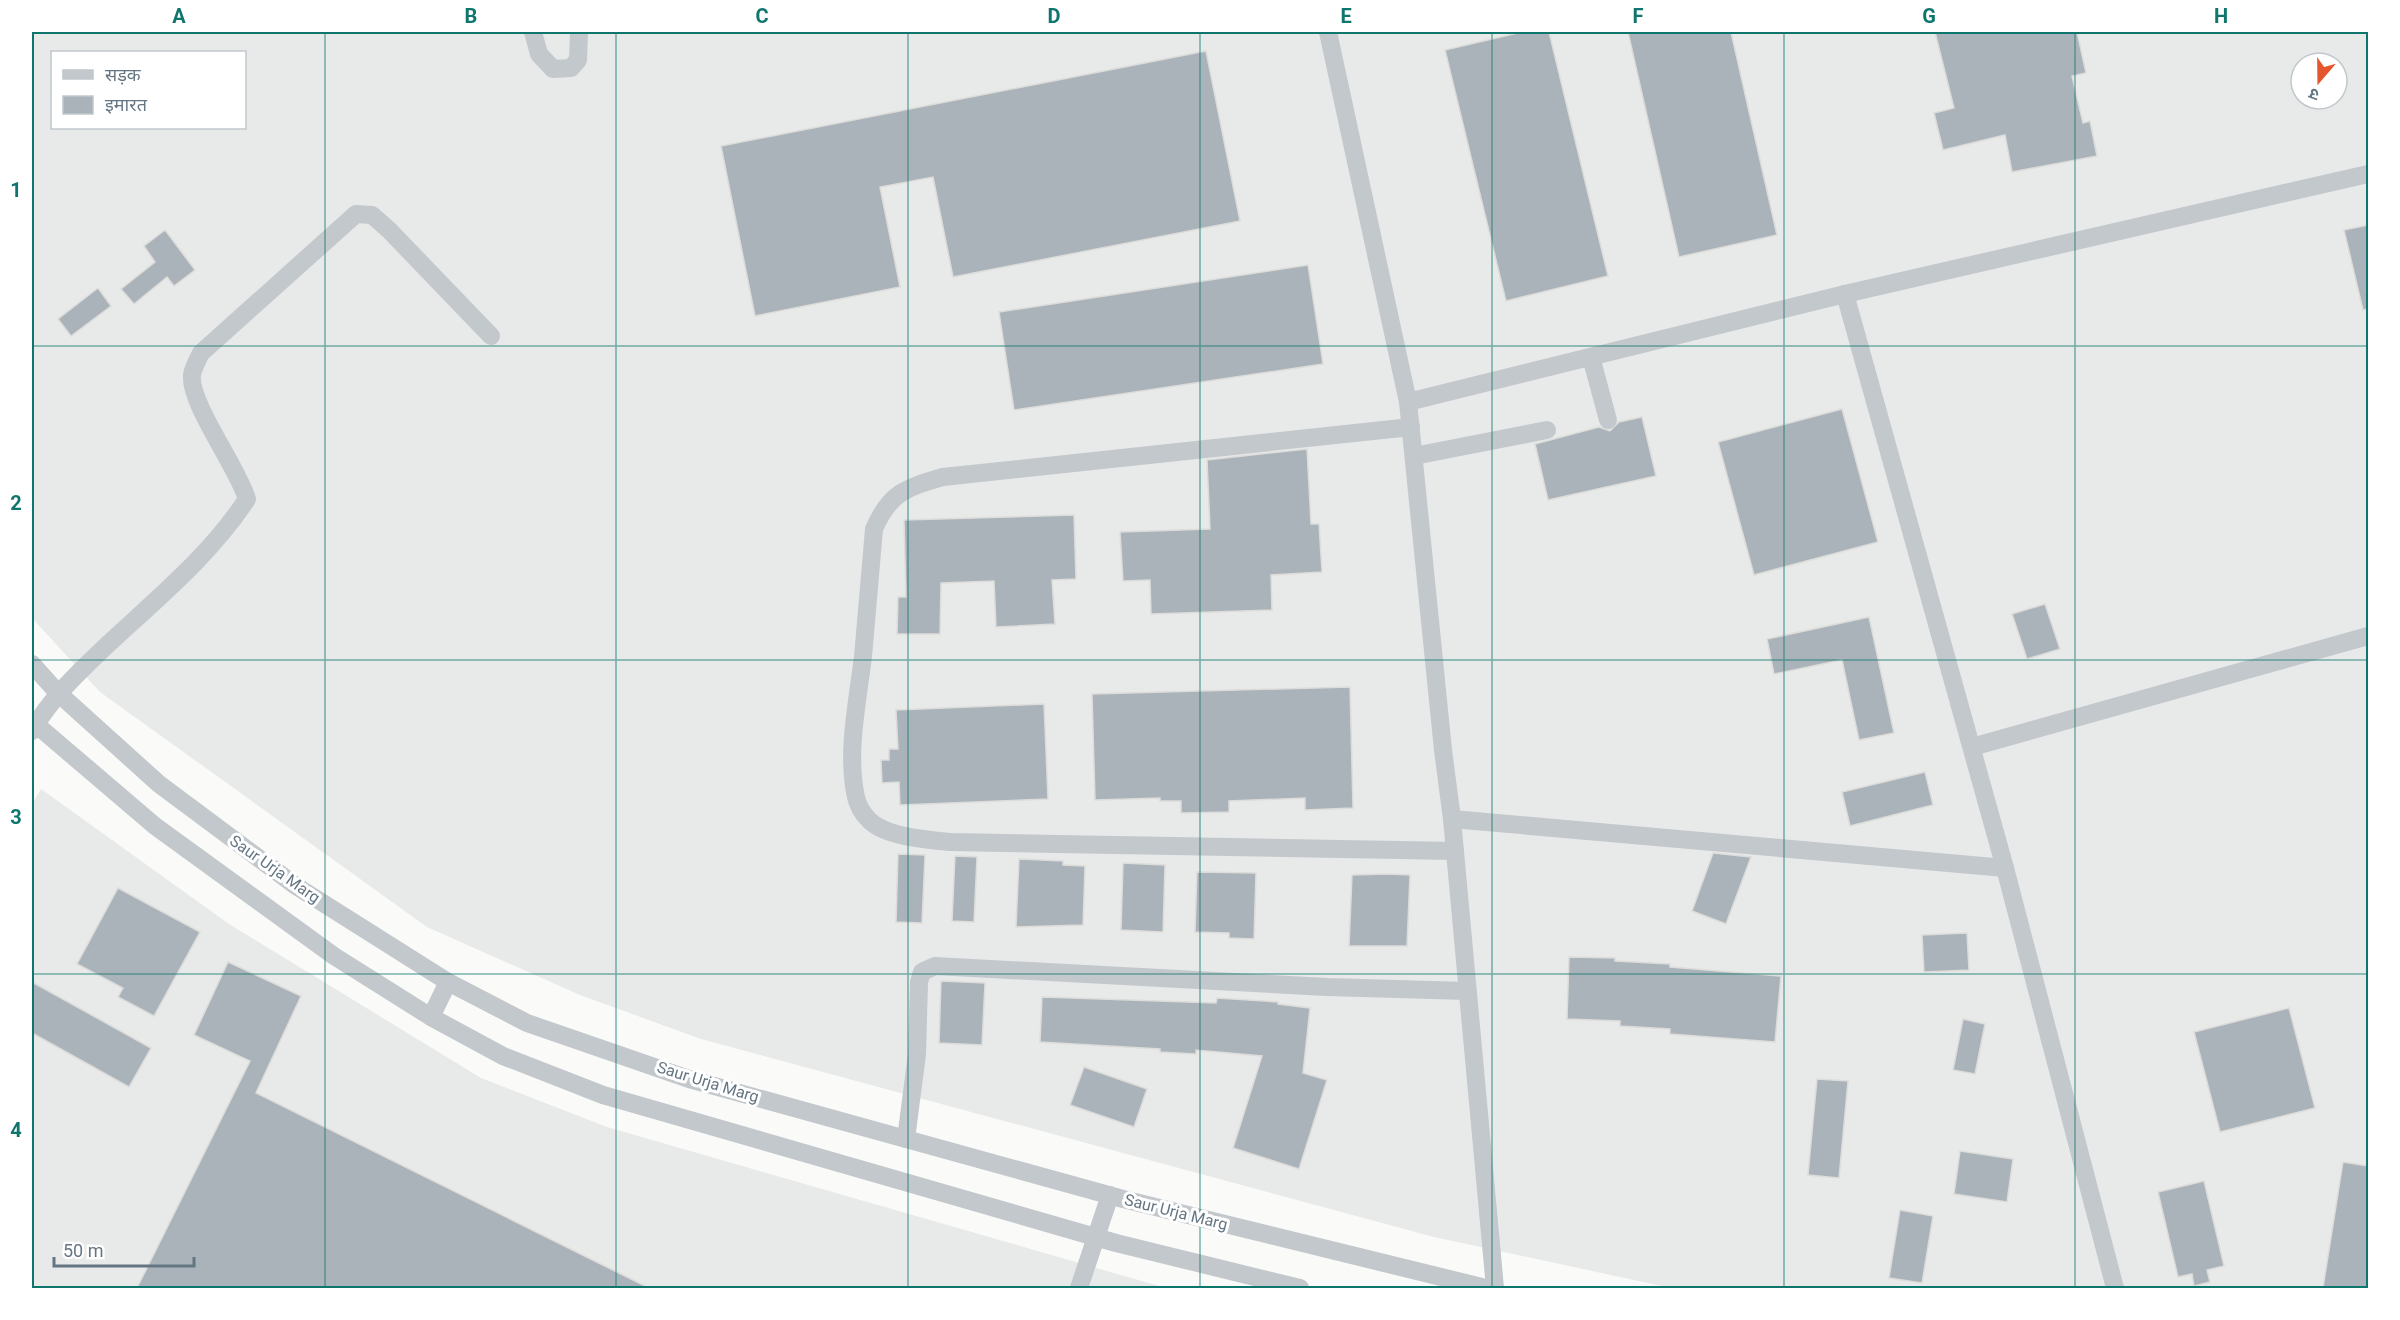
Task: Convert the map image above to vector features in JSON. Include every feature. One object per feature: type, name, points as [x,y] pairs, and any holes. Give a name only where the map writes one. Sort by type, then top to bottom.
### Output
[{"type":"street","points":[[533,32],[539,54],[554,69],[571,68],[578,60],[579,32]]},
{"type":"street","points":[[1328,32],[1408,402],[1452,819],[1495,1288]]},
{"type":"street","points":[[1408,402],[1845,294],[2368,174]]},
{"type":"street","points":[[490,336],[372,215],[356,213],[201,353],[192,374],[194,394],[241,479],[247,499],[234,520],[185,572],[57,692],[33,726],[155,826],[354,970],[430,1017],[503,1056],[603,1095],[1096,1236],[1300,1288]]},
{"type":"street","points":[[1845,294],[2005,868],[2115,1288]]},
{"type":"street","points":[[1591,357],[1608,420]]},
{"type":"street","points":[[1411,427],[942,477],[909,487],[892,497],[881,512],[874,530],[863,656],[855,702],[855,796],[860,811],[871,823],[916,838],[939,841],[1455,851]]},
{"type":"street","points":[[1414,456],[1547,430]]},
{"type":"street","points":[[1972,747],[2368,636]]},
{"type":"street","name":"Saur Urja Marg","points":[[32,664],[57,692],[159,784],[296,886],[448,982],[527,1023],[689,1079],[906,1139],[1110,1195],[1486,1288]]},
{"type":"street","points":[[1452,819],[2005,868]]},
{"type":"street","points":[[906,1139],[917,1054],[919,982],[922,972],[935,966],[1328,987],[1467,991]]},
{"type":"street","points":[[430,1017],[448,982]]},
{"type":"street","points":[[1079,1288],[1110,1195]]},
{"type":"shaded area","points":[[32,32],[2368,32],[2368,1288],[1671,1288],[1434,1237],[701,1039],[580,995],[427,927],[100,692],[32,618]]},
{"type":"shaded area","points":[[41,789],[229,924],[481,1078],[607,1127],[1166,1288],[32,1288],[32,804]]},
{"type":"building","points":[[1522,32],[1549,32],[1608,276],[1506,301],[1445,50]]},
{"type":"building","points":[[1628,32],[1731,32],[1777,235],[1679,257]]},
{"type":"building","points":[[1935,32],[2077,32],[2086,73],[2072,76],[2083,123],[2090,121],[2097,156],[2012,172],[2005,135],[1943,150],[1934,113],[1954,108]]},
{"type":"building","points":[[1206,51],[1240,221],[953,277],[933,177],[880,187],[900,287],[755,316],[721,146]]},
{"type":"building","points":[[2368,225],[2368,309],[2363,310],[2344,230]]},
{"type":"building","points":[[165,230],[195,270],[174,286],[167,277],[134,304],[121,289],[155,262],[144,246]]},
{"type":"building","points":[[1308,265],[1323,364],[1014,410],[999,312]]},
{"type":"building","points":[[98,288],[111,306],[71,336],[58,319]]},
{"type":"building","points":[[1842,409],[1878,542],[1754,575],[1718,442]]},
{"type":"building","points":[[1642,417],[1656,476],[1548,500],[1535,444],[1599,427],[1610,431],[1619,422]]},
{"type":"building","points":[[1307,449],[1311,524],[1319,524],[1322,572],[1271,575],[1272,610],[1151,614],[1150,580],[1123,581],[1120,532],[1210,529],[1207,460]]},
{"type":"building","points":[[1074,515],[1076,579],[1052,580],[1055,624],[996,627],[994,581],[941,583],[940,634],[897,634],[898,597],[906,597],[904,520]]},
{"type":"building","points":[[2045,604],[2060,649],[2027,659],[2012,614]]},
{"type":"building","points":[[1869,617],[1894,733],[1859,740],[1842,660],[1774,674],[1767,639]]},
{"type":"building","points":[[1350,687],[1353,808],[1305,810],[1305,798],[1229,801],[1229,812],[1181,813],[1181,801],[1160,801],[1160,798],[1095,800],[1092,694]]},
{"type":"building","points":[[1044,704],[1048,799],[900,805],[899,782],[882,783],[881,760],[889,760],[889,749],[898,749],[896,710]]},
{"type":"building","points":[[1925,772],[1933,805],[1850,826],[1842,792]]},
{"type":"building","points":[[1713,853],[1751,857],[1726,924],[1692,911]]},
{"type":"building","points":[[898,854],[925,855],[922,923],[896,922]]},
{"type":"building","points":[[955,856],[977,857],[974,922],[952,921]]},
{"type":"building","points":[[1019,859],[1063,861],[1063,865],[1085,866],[1083,925],[1016,927]]},
{"type":"building","points":[[1123,863],[1165,865],[1163,932],[1121,930]]},
{"type":"building","points":[[1197,872],[1256,873],[1254,939],[1229,938],[1229,933],[1195,932]]},
{"type":"building","points":[[1352,875],[1410,875],[1407,946],[1349,946]]},
{"type":"building","points":[[118,888],[200,932],[154,1016],[118,997],[123,988],[77,964]]},
{"type":"building","points":[[1967,933],[1969,970],[1924,972],[1922,935]]},
{"type":"building","points":[[1569,957],[1615,958],[1615,961],[1670,964],[1670,967],[1781,976],[1775,1042],[1670,1034],[1670,1029],[1620,1026],[1620,1021],[1567,1019]]},
{"type":"building","points":[[228,962],[301,996],[256,1093],[649,1288],[137,1288],[250,1061],[194,1035]]},
{"type":"building","points":[[941,981],[985,983],[982,1045],[939,1043]]},
{"type":"building","points":[[32,982],[151,1048],[129,1087],[32,1033]]},
{"type":"building","points":[[1042,997],[1216,1003],[1217,998],[1278,1002],[1278,1004],[1310,1008],[1303,1073],[1327,1080],[1299,1169],[1233,1148],[1262,1056],[1196,1050],[1196,1054],[1160,1052],[1160,1049],[1040,1042]]},
{"type":"building","points":[[2289,1008],[2315,1108],[2220,1132],[2194,1032]]},
{"type":"building","points":[[1963,1019],[1985,1024],[1975,1074],[1953,1070]]},
{"type":"building","points":[[1084,1067],[1147,1089],[1134,1127],[1070,1105]]},
{"type":"building","points":[[1817,1079],[1848,1081],[1839,1178],[1808,1175]]},
{"type":"building","points":[[1960,1151],[2013,1159],[2007,1202],[1954,1194]]},
{"type":"building","points":[[2343,1162],[2368,1166],[2367,1288],[2323,1288]]},
{"type":"building","points":[[2204,1181],[2224,1266],[2207,1270],[2210,1282],[2194,1286],[2192,1274],[2178,1277],[2158,1192]]},
{"type":"building","points":[[1900,1210],[1933,1216],[1922,1283],[1889,1278]]}]
